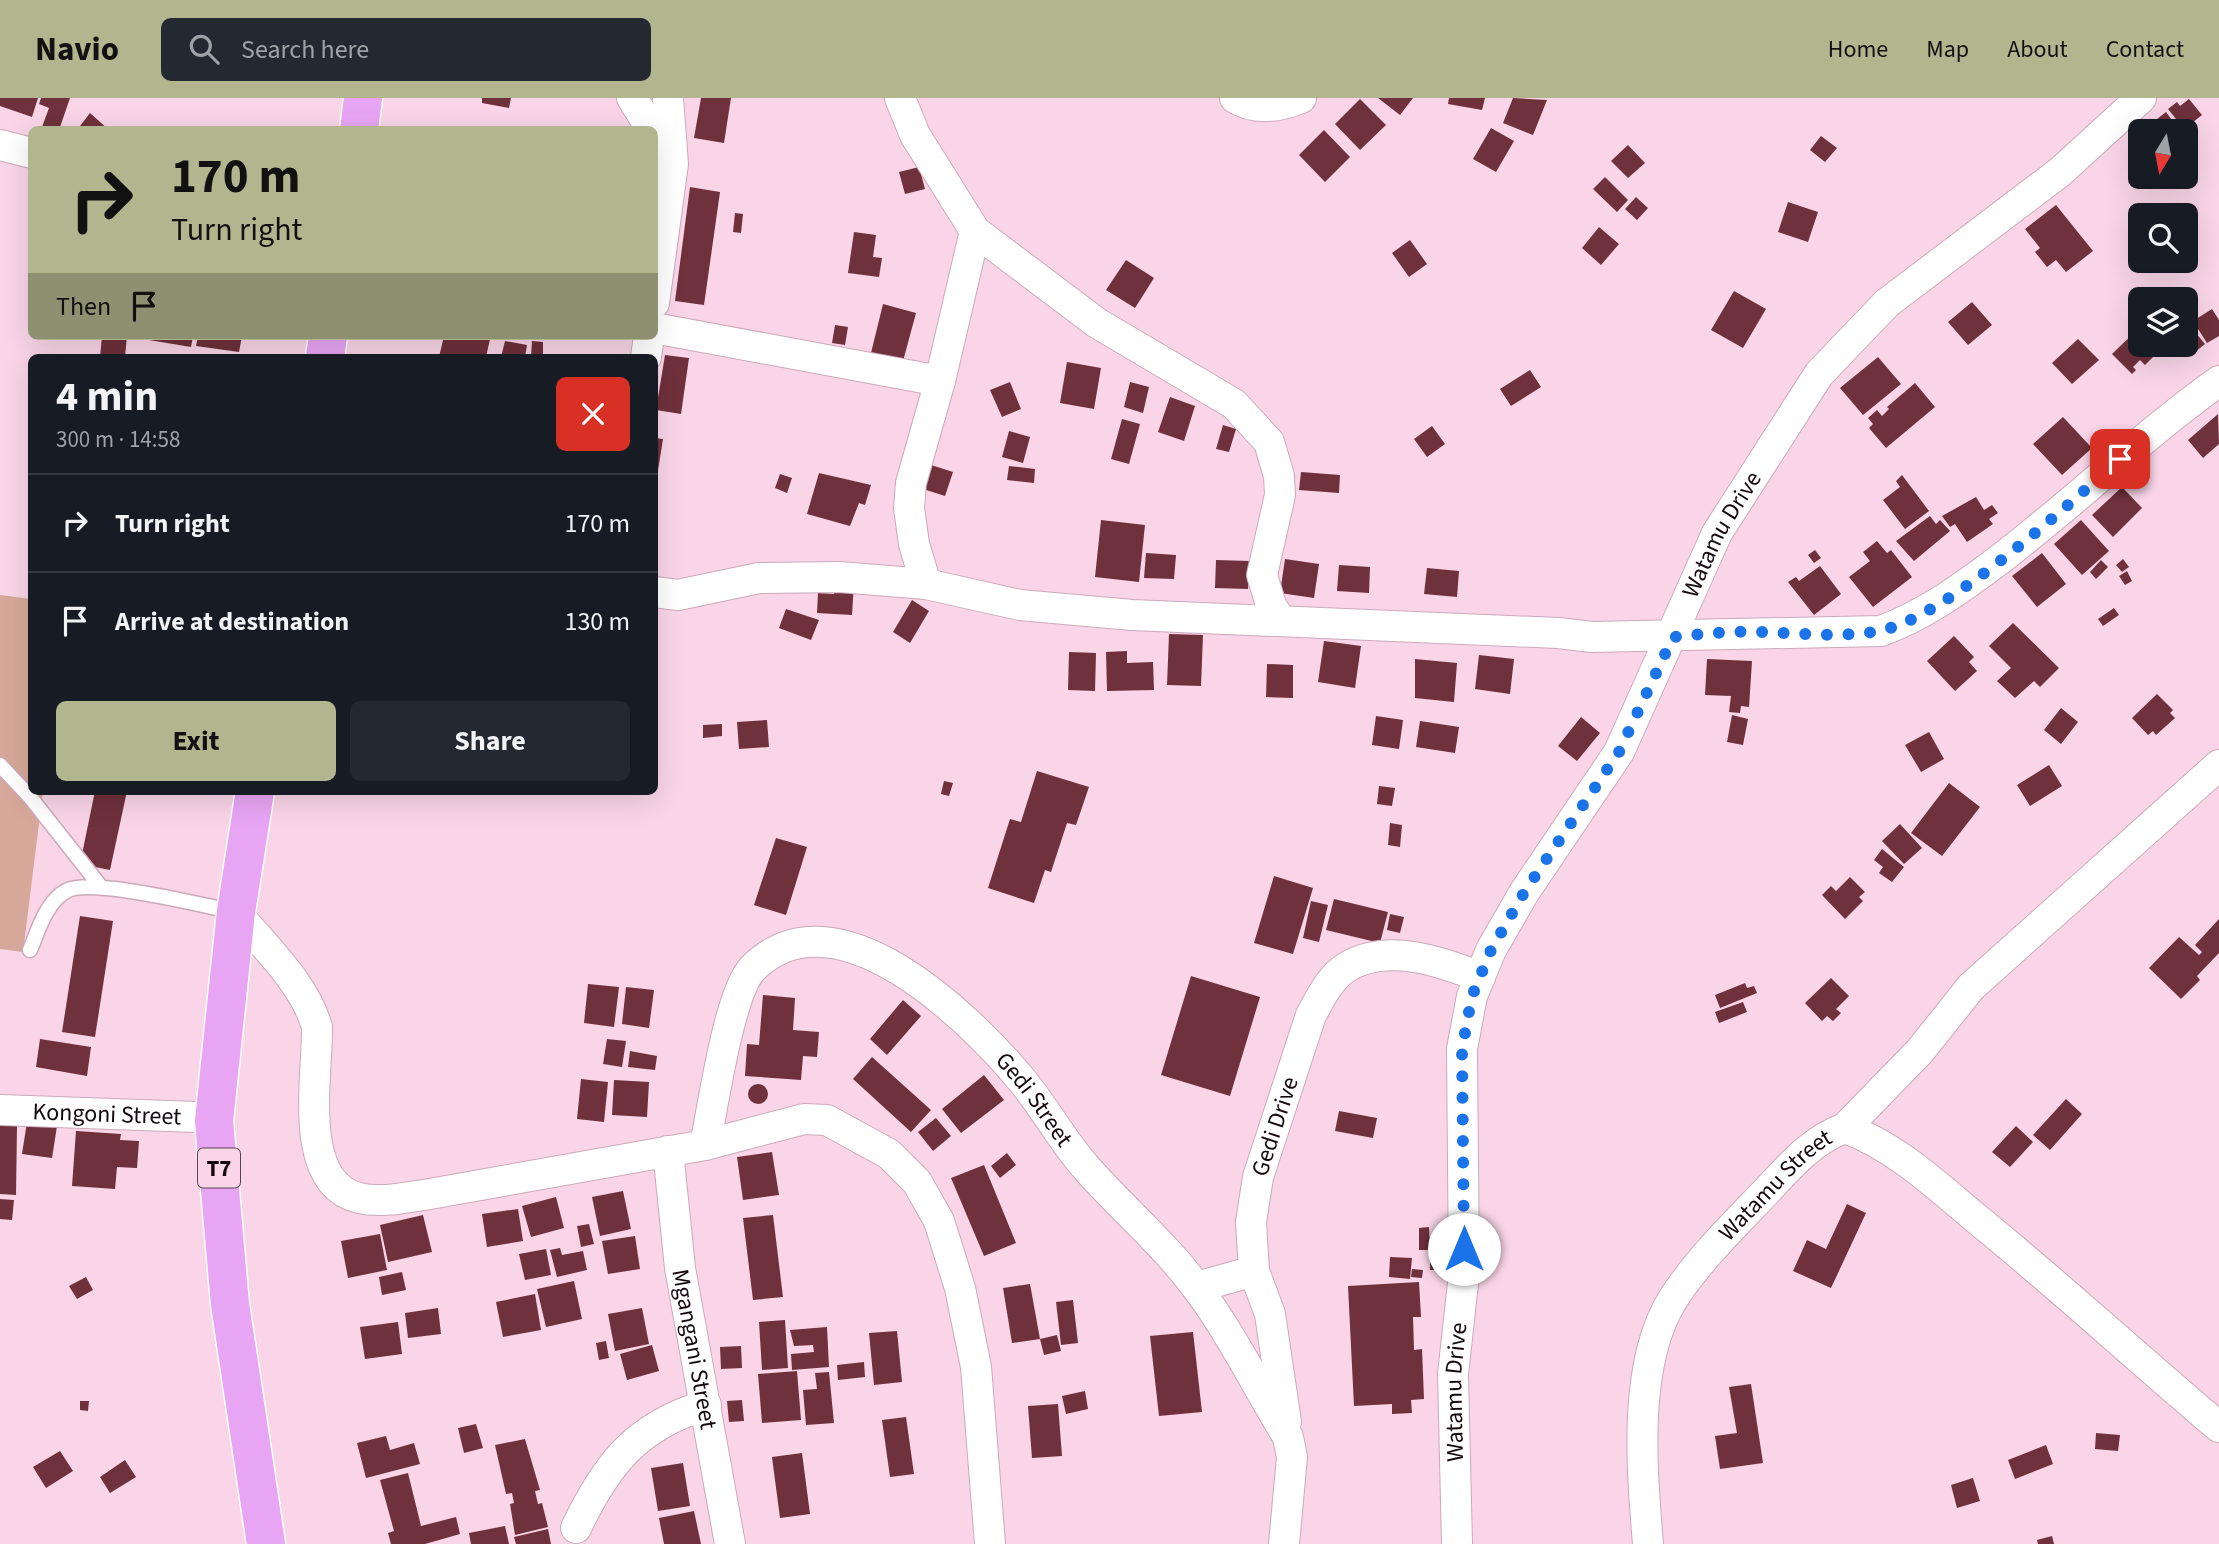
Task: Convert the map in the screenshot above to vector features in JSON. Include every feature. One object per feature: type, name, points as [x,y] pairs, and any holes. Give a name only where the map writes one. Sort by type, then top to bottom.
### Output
[{"type":"highway","points":[[360,126],[363,98]]},
{"type":"highway","name":"T7","points":[[254,795],[236,912],[214,1121],[230,1304],[266,1544]]},
{"type":"street","points":[[632,98],[650,126]]},
{"type":"street","points":[[658,274],[673,164],[668,98]]},
{"type":"street","points":[[900,98],[915,135],[975,231],[1097,323],[1234,404],[1269,442],[1279,476],[1280,495],[1262,575],[1270,605],[1280,620]]},
{"type":"street","points":[[1235,98],[1247,106],[1275,107],[1301,98]]},
{"type":"street","name":"Watamu Drive","points":[[1457,1544],[1453,1374],[1464,1275],[1462,1049],[1472,996],[1491,950],[1525,891],[1619,752],[1673,637],[1717,533],[1819,374],[1887,303],[2060,172],[2141,98]]},
{"type":"street","points":[[658,139],[673,164]]},
{"type":"street","points":[[0,145],[28,152]]},
{"type":"street","points":[[926,583],[914,544],[909,508],[916,461],[940,381],[975,231]]},
{"type":"street","points":[[658,329],[940,381]]},
{"type":"street","points":[[658,592],[678,595],[759,578],[839,577],[926,583],[1020,605],[1132,615],[1558,633],[1592,637],[1673,637],[1755,631],[1881,631],[1912,620],[2021,543],[2172,415],[2219,381]]},
{"type":"street","points":[[1845,1128],[1920,1051],[1971,987],[2219,765]]},
{"type":"street","points":[[236,912],[292,979],[313,1014],[317,1027],[317,1147],[328,1178],[346,1193],[371,1199],[413,1197],[705,1145],[793,1120],[827,1120],[889,1154],[917,1182],[939,1221],[963,1301],[976,1367],[990,1544]]},
{"type":"street","name":"Gedi Street","points":[[705,1145],[735,1002],[743,983],[754,968],[783,948],[809,941],[848,946],[871,955],[921,983],[968,1022],[1021,1079],[1081,1162],[1197,1287],[1288,1437],[1292,1457],[1283,1544]]},
{"type":"street","name":"Gedi Drive","points":[[1288,1437],[1270,1314],[1254,1271],[1251,1222],[1258,1177],[1311,1015],[1323,992],[1345,968],[1365,959],[1384,956],[1423,959],[1480,977]]},
{"type":"street","name":"Kongoni Street","points":[[0,1110],[197,1118],[214,1121]]},
{"type":"street","name":"Watamu Street","points":[[1648,1544],[1643,1429],[1650,1362],[1661,1325],[1674,1298],[1738,1221],[1808,1149],[1826,1135],[1845,1128],[1890,1150],[1935,1184],[2044,1273],[2119,1343],[2219,1427]]},
{"type":"street","name":"Mgangani Street","points":[[668,1151],[680,1268],[730,1544]]},
{"type":"street","points":[[1197,1287],[1254,1271]]},
{"type":"street","points":[[576,1528],[600,1480],[611,1465],[667,1419],[706,1405]]},
{"type":"lane","points":[[0,765],[28,795]]},
{"type":"lane","points":[[28,795],[101,887]]},
{"type":"lane","points":[[30,950],[47,913],[61,895],[74,888],[101,887],[236,912]]},
{"type":"shaded area","points":[[0,595],[28,599],[28,795],[43,795],[23,952],[0,949]]},
{"type":"building","points":[[0,98],[38,98],[32,117],[0,106]]},
{"type":"building","points":[[41,98],[70,98],[60,126],[42,126],[49,108],[39,104]]},
{"type":"building","points":[[482,98],[511,98],[509,108],[482,103]]},
{"type":"building","points":[[701,98],[731,98],[724,143],[694,138]]},
{"type":"building","points":[[1378,98],[1413,98],[1400,115]]},
{"type":"building","points":[[1449,98],[1485,98],[1482,110],[1448,104]]},
{"type":"building","points":[[1513,98],[1547,100],[1533,135],[1503,123]]},
{"type":"building","points":[[1360,99],[1386,125],[1360,150],[1335,124]]},
{"type":"building","points":[[2189,99],[2202,115],[2197,119],[2176,119],[2168,109],[2177,102],[2180,106]]},
{"type":"building","points":[[2166,112],[2171,119],[2157,119]]},
{"type":"building","points":[[90,113],[105,126],[80,126]]},
{"type":"building","points":[[1491,128],[1514,141],[1496,172],[1473,159]]},
{"type":"building","points":[[1324,130],[1350,157],[1325,182],[1299,155]]},
{"type":"building","points":[[1821,136],[1837,148],[1825,162],[1810,150]]},
{"type":"building","points":[[1628,145],[1645,163],[1628,178],[1611,161]]},
{"type":"building","points":[[919,167],[925,189],[905,194],[899,172]]},
{"type":"building","points":[[1605,177],[1628,200],[1617,212],[1593,189]]},
{"type":"building","points":[[690,187],[720,192],[704,305],[675,301]]},
{"type":"building","points":[[1636,197],[1648,208],[1637,220],[1625,209]]},
{"type":"building","points":[[1788,202],[1818,212],[1808,242],[1778,232]]},
{"type":"building","points":[[2056,205],[2093,251],[2066,272],[2056,260],[2047,267],[2035,252],[2040,248],[2025,229]]},
{"type":"building","points":[[735,213],[743,214],[741,233],[733,232]]},
{"type":"building","points":[[1599,227],[1619,244],[1601,265],[1582,248]]},
{"type":"building","points":[[854,232],[876,235],[873,257],[882,258],[879,277],[848,273]]},
{"type":"building","points":[[1410,240],[1427,264],[1409,277],[1392,253]]},
{"type":"building","points":[[1126,260],[1154,278],[1135,308],[1106,290]]},
{"type":"building","points":[[1734,291],[1766,309],[1743,348],[1711,330]]},
{"type":"building","points":[[1972,302],[1992,325],[1968,345],[1948,322]]},
{"type":"building","points":[[883,304],[916,313],[902,365],[870,357]]},
{"type":"building","points":[[2212,309],[2219,320],[2219,336],[2207,343],[2198,329],[2198,318]]},
{"type":"building","points":[[835,325],[848,327],[845,345],[832,343]]},
{"type":"building","points":[[2198,336],[2205,344],[2198,350]]},
{"type":"building","points":[[2078,339],[2099,360],[2072,384],[2052,363]]},
{"type":"building","points":[[2128,339],[2128,357],[2153,357],[2145,365],[2140,360],[2133,367],[2136,370],[2132,374],[2112,354]]},
{"type":"building","points":[[102,340],[127,340],[125,354],[100,354]]},
{"type":"building","points":[[149,340],[192,340],[191,347]]},
{"type":"building","points":[[197,340],[241,340],[239,352],[196,346]]},
{"type":"building","points":[[443,340],[490,340],[487,354],[440,354]]},
{"type":"building","points":[[505,341],[527,345],[526,354],[502,354]]},
{"type":"building","points":[[532,341],[543,342],[543,354],[531,354]]},
{"type":"building","points":[[665,355],[689,358],[681,414],[658,410]]},
{"type":"building","points":[[1878,357],[1901,384],[1863,415],[1840,388]]},
{"type":"building","points":[[1067,362],[1101,368],[1094,409],[1060,403]]},
{"type":"building","points":[[1530,370],[1541,387],[1511,406],[1500,389]]},
{"type":"building","points":[[1010,382],[1021,409],[1002,417],[990,390]]},
{"type":"building","points":[[1130,382],[1149,387],[1143,413],[1124,407]]},
{"type":"building","points":[[1915,383],[1935,407],[1886,448],[1869,428],[1873,424],[1868,418],[1877,410],[1882,416],[1889,409],[1887,407]]},
{"type":"building","points":[[1170,397],[1195,406],[1184,441],[1158,432]]},
{"type":"building","points":[[2218,414],[2219,444],[2203,458],[2188,440]]},
{"type":"building","points":[[2063,417],[2092,448],[2062,475],[2033,444]]},
{"type":"building","points":[[1122,419],[1140,424],[1129,464],[1111,459]]},
{"type":"building","points":[[1223,425],[1236,429],[1229,452],[1216,449]]},
{"type":"building","points":[[1432,426],[1445,444],[1427,457],[1414,439]]},
{"type":"building","points":[[1009,431],[1030,437],[1023,463],[1002,457]]},
{"type":"building","points":[[658,438],[663,439],[658,470]]},
{"type":"building","points":[[931,465],[953,472],[945,496],[923,489]]},
{"type":"building","points":[[1009,466],[1035,469],[1034,483],[1007,480]]},
{"type":"building","points":[[1301,472],[1340,475],[1339,493],[1299,490]]},
{"type":"building","points":[[819,473],[871,485],[865,505],[859,503],[850,526],[807,514]]},
{"type":"building","points":[[780,474],[792,478],[787,493],[775,488]]},
{"type":"building","points":[[1902,475],[1929,511],[1905,529],[1883,500],[1900,487],[1896,481]]},
{"type":"building","points":[[2122,487],[2142,508],[2113,537],[2092,515]]},
{"type":"building","points":[[1976,497],[1984,510],[1992,505],[1998,513],[1989,519],[1993,524],[1967,542],[1955,524],[1950,527],[1942,516]]},
{"type":"building","points":[[1930,516],[1936,524],[1940,520],[1950,531],[1914,561],[1896,541]]},
{"type":"building","points":[[1101,520],[1145,525],[1139,582],[1095,577]]},
{"type":"building","points":[[2081,520],[2109,551],[2082,575],[2054,544]]},
{"type":"building","points":[[1877,541],[1887,553],[1891,550],[1912,577],[1873,607],[1849,577],[1870,561],[1863,552]]},
{"type":"building","points":[[1815,550],[1821,558],[1814,563],[1808,555]]},
{"type":"building","points":[[1146,553],[1176,555],[1174,579],[1144,578]]},
{"type":"building","points":[[2042,553],[2066,584],[2037,607],[2012,576]]},
{"type":"building","points":[[1285,559],[1319,564],[1314,598],[1280,593]]},
{"type":"building","points":[[2123,559],[2129,567],[2122,572],[2116,565]]},
{"type":"building","points":[[1216,560],[1250,561],[1248,589],[1215,588]]},
{"type":"building","points":[[2101,560],[2108,567],[2096,579],[2090,572]]},
{"type":"building","points":[[1339,565],[1370,567],[1369,593],[1337,591]]},
{"type":"building","points":[[1820,566],[1841,594],[1814,615],[1788,582],[1796,577],[1799,581]]},
{"type":"building","points":[[1427,568],[1459,571],[1457,597],[1424,594]]},
{"type":"building","points":[[2127,571],[2132,581],[2125,585],[2119,576]]},
{"type":"building","points":[[834,582],[854,583],[852,615],[817,613],[818,593],[834,594]]},
{"type":"building","points":[[912,600],[929,611],[910,643],[893,632]]},
{"type":"building","points":[[2114,608],[2119,615],[2103,626],[2098,619]]},
{"type":"building","points":[[786,609],[819,620],[811,640],[779,628]]},
{"type":"building","points":[[2013,623],[2059,668],[2040,687],[2034,681],[2015,698],[1997,681],[2011,668],[1989,646]]},
{"type":"building","points":[[1169,634],[1203,635],[1201,686],[1167,685]]},
{"type":"building","points":[[1954,636],[1974,657],[1969,662],[1977,671],[1955,691],[1927,661]]},
{"type":"building","points":[[1324,641],[1361,646],[1355,688],[1318,682]]},
{"type":"building","points":[[1127,651],[1127,663],[1153,662],[1154,690],[1107,691],[1106,652]]},
{"type":"building","points":[[1069,652],[1096,653],[1095,691],[1068,690]]},
{"type":"building","points":[[1479,655],[1514,659],[1510,694],[1475,689]]},
{"type":"building","points":[[1415,659],[1457,663],[1454,702],[1415,698]]},
{"type":"building","points":[[1707,659],[1752,661],[1749,707],[1741,706],[1740,713],[1729,712],[1731,696],[1705,695]]},
{"type":"building","points":[[1267,664],[1293,665],[1293,698],[1266,697]]},
{"type":"building","points":[[2157,694],[2173,710],[2170,713],[2175,718],[2156,735],[2153,731],[2148,735],[2132,718]]},
{"type":"building","points":[[2061,708],[2078,722],[2061,744],[2044,730]]},
{"type":"building","points":[[1732,715],[1748,719],[1743,745],[1727,742]]},
{"type":"building","points":[[1376,716],[1403,720],[1399,749],[1372,745]]},
{"type":"building","points":[[1581,717],[1600,733],[1577,761],[1558,746]]},
{"type":"building","points":[[767,720],[769,747],[739,749],[737,722]]},
{"type":"building","points":[[1420,721],[1459,727],[1455,753],[1416,747]]},
{"type":"building","points":[[722,724],[722,736],[703,738],[703,725]]},
{"type":"building","points":[[1929,732],[1944,759],[1921,772],[1905,745]]},
{"type":"building","points":[[2049,765],[2062,786],[2030,806],[2017,785]]},
{"type":"building","points":[[1037,771],[1089,787],[1076,825],[1067,823],[1051,872],[1045,870],[1034,903],[988,888],[1010,819],[1021,822]]},
{"type":"building","points":[[944,781],[953,783],[949,796],[941,794]]},
{"type":"building","points":[[1949,783],[1980,807],[1942,856],[1911,833]]},
{"type":"building","points":[[1379,786],[1395,788],[1392,806],[1377,804]]},
{"type":"building","points":[[94,795],[126,795],[110,870],[80,864]]},
{"type":"building","points":[[1390,823],[1402,825],[1400,847],[1388,845]]},
{"type":"building","points":[[1900,824],[1922,848],[1904,864],[1882,841]]},
{"type":"building","points":[[776,838],[807,847],[786,915],[754,905]]},
{"type":"building","points":[[1882,849],[1904,867],[1892,882],[1879,873],[1883,867],[1874,860]]},
{"type":"building","points":[[1274,876],[1313,888],[1293,954],[1254,943]]},
{"type":"building","points":[[1850,877],[1865,892],[1859,897],[1863,901],[1845,919],[1822,895],[1831,886],[1836,891]]},
{"type":"building","points":[[1334,899],[1388,912],[1380,943],[1326,930]]},
{"type":"building","points":[[1311,901],[1328,905],[1319,942],[1303,938]]},
{"type":"building","points":[[1390,914],[1404,917],[1400,933],[1387,930]]},
{"type":"building","points":[[80,916],[113,921],[95,1037],[62,1032]]},
{"type":"building","points":[[2219,919],[2219,953],[2197,976],[2200,980],[2181,999],[2149,968],[2179,937],[2199,955],[2202,952],[2195,945]]},
{"type":"building","points":[[1191,976],[1260,997],[1230,1096],[1161,1075]]},
{"type":"building","points":[[1831,978],[1849,996],[1836,1009],[1841,1013],[1833,1021],[1827,1016],[1822,1021],[1805,1003]]},
{"type":"building","points":[[1745,983],[1747,988],[1754,986],[1757,993],[1720,1008],[1715,995]]},
{"type":"building","points":[[588,984],[619,987],[614,1027],[584,1023]]},
{"type":"building","points":[[626,987],[654,990],[649,1028],[622,1024]]},
{"type":"building","points":[[763,995],[795,998],[793,1030],[819,1032],[817,1057],[803,1056],[801,1080],[745,1076],[747,1044],[759,1045]]},
{"type":"building","points":[[903,1000],[921,1016],[887,1055],[870,1039]]},
{"type":"building","points":[[1743,1002],[1747,1012],[1719,1023],[1715,1012]]},
{"type":"building","points":[[40,1039],[91,1047],[87,1076],[36,1067]]},
{"type":"building","points":[[607,1039],[626,1041],[622,1067],[603,1064]]},
{"type":"building","points":[[630,1051],[657,1056],[655,1070],[628,1067]]},
{"type":"building","points":[[872,1057],[931,1110],[911,1132],[853,1079]]},
{"type":"building","points":[[984,1075],[1004,1100],[961,1133],[942,1109]]},
{"type":"building","points":[[581,1079],[608,1082],[604,1122],[577,1119]]},
{"type":"building","points":[[614,1080],[649,1082],[647,1117],[612,1115]]},
{"type":"building","points":[[754,1084],[762,1084],[768,1094],[762,1104],[754,1104],[748,1098],[748,1090]]},
{"type":"building","points":[[2066,1099],[2082,1114],[2050,1150],[2033,1135]]},
{"type":"building","points":[[1339,1111],[1377,1118],[1373,1138],[1335,1131]]},
{"type":"building","points":[[936,1118],[951,1136],[933,1151],[918,1132]]},
{"type":"building","points":[[27,1122],[57,1126],[52,1158],[22,1154]]},
{"type":"building","points":[[0,1124],[17,1126],[16,1195],[0,1194]]},
{"type":"building","points":[[2016,1126],[2033,1142],[2010,1167],[1992,1152]]},
{"type":"building","points":[[76,1131],[121,1134],[120,1140],[139,1141],[137,1168],[117,1167],[115,1189],[72,1186]]},
{"type":"building","points":[[772,1152],[779,1195],[743,1200],[737,1157]]},
{"type":"building","points":[[1007,1153],[1016,1165],[1000,1178],[991,1166]]},
{"type":"building","points":[[984,1165],[1016,1243],[984,1256],[951,1178]]},
{"type":"building","points":[[623,1191],[631,1229],[600,1236],[592,1197]]},
{"type":"building","points":[[556,1197],[564,1228],[531,1237],[522,1206]]},
{"type":"building","points":[[0,1199],[14,1200],[12,1220],[0,1219]]},
{"type":"building","points":[[1847,1204],[1866,1213],[1831,1288],[1793,1271],[1807,1240],[1826,1249]]},
{"type":"building","points":[[518,1209],[523,1241],[487,1247],[482,1214]]},
{"type":"building","points":[[423,1215],[432,1252],[388,1262],[380,1225]]},
{"type":"building","points":[[773,1215],[783,1297],[753,1300],[743,1218]]},
{"type":"building","points":[[589,1224],[594,1244],[581,1247],[577,1226]]},
{"type":"building","points":[[1429,1227],[1430,1250],[1419,1250],[1419,1228]]},
{"type":"building","points":[[380,1234],[387,1270],[348,1278],[341,1241]]},
{"type":"building","points":[[635,1236],[640,1269],[608,1274],[602,1241]]},
{"type":"building","points":[[560,1248],[562,1255],[583,1251],[587,1270],[557,1277],[550,1250]]},
{"type":"building","points":[[546,1249],[551,1275],[525,1280],[519,1254]]},
{"type":"building","points":[[1430,1254],[1441,1254],[1441,1270],[1430,1270]]},
{"type":"building","points":[[1390,1257],[1412,1258],[1410,1279],[1389,1277]]},
{"type":"building","points":[[1412,1269],[1423,1270],[1422,1278],[1411,1277]]},
{"type":"building","points":[[402,1272],[406,1290],[382,1295],[379,1277]]},
{"type":"building","points":[[86,1277],[93,1290],[77,1299],[69,1286]]},
{"type":"building","points":[[574,1281],[582,1319],[546,1327],[537,1289]]},
{"type":"building","points":[[1419,1282],[1421,1317],[1413,1317],[1414,1350],[1422,1349],[1424,1399],[1411,1400],[1412,1413],[1392,1414],[1392,1404],[1354,1406],[1348,1286]]},
{"type":"building","points":[[1030,1284],[1040,1339],[1012,1343],[1003,1288]]},
{"type":"building","points":[[535,1294],[541,1330],[503,1337],[496,1302]]},
{"type":"building","points":[[1073,1300],[1078,1343],[1061,1345],[1056,1302]]},
{"type":"building","points":[[438,1308],[441,1334],[408,1338],[405,1313]]},
{"type":"building","points":[[642,1308],[649,1344],[615,1351],[608,1314]]},
{"type":"building","points":[[785,1320],[788,1368],[762,1370],[759,1322]]},
{"type":"building","points":[[398,1322],[402,1354],[365,1359],[360,1327]]},
{"type":"building","points":[[827,1327],[829,1367],[792,1370],[791,1354],[814,1352],[813,1345],[794,1346],[790,1330]]},
{"type":"building","points":[[897,1331],[902,1382],[874,1385],[869,1333]]},
{"type":"building","points":[[1193,1332],[1202,1412],[1159,1416],[1150,1336]]},
{"type":"building","points":[[1057,1335],[1061,1351],[1044,1355],[1040,1339]]},
{"type":"building","points":[[606,1341],[609,1358],[599,1360],[596,1343]]},
{"type":"building","points":[[652,1345],[659,1371],[627,1380],[620,1354]]},
{"type":"building","points":[[741,1346],[742,1368],[721,1369],[720,1347]]},
{"type":"building","points":[[864,1362],[865,1377],[838,1380],[837,1365]]},
{"type":"building","points":[[797,1371],[801,1420],[762,1423],[758,1374]]},
{"type":"building","points":[[829,1372],[834,1423],[806,1425],[803,1390],[817,1389],[815,1373]]},
{"type":"building","points":[[1751,1384],[1763,1463],[1720,1469],[1715,1436],[1737,1433],[1729,1387]]},
{"type":"building","points":[[1085,1391],[1088,1409],[1066,1414],[1062,1396]]},
{"type":"building","points":[[742,1400],[744,1421],[729,1422],[727,1401]]},
{"type":"building","points":[[80,1401],[89,1401],[88,1411],[80,1410]]},
{"type":"building","points":[[1058,1404],[1062,1456],[1032,1458],[1028,1406]]},
{"type":"building","points":[[906,1417],[914,1474],[890,1477],[882,1420]]},
{"type":"building","points":[[476,1424],[483,1448],[464,1453],[458,1428]]},
{"type":"building","points":[[2096,1433],[2120,1435],[2118,1451],[2095,1449]]},
{"type":"building","points":[[386,1436],[390,1450],[414,1443],[420,1464],[366,1478],[357,1443]]},
{"type":"building","points":[[525,1439],[540,1490],[535,1491],[538,1504],[542,1503],[548,1527],[515,1535],[510,1504],[514,1503],[512,1493],[506,1494],[495,1445]]},
{"type":"building","points":[[2046,1445],[2053,1464],[2015,1479],[2008,1460]]},
{"type":"building","points":[[60,1451],[73,1471],[46,1488],[33,1467]]},
{"type":"building","points":[[802,1453],[810,1514],[780,1518],[772,1457]]},
{"type":"building","points":[[125,1460],[136,1477],[110,1493],[100,1477]]},
{"type":"building","points":[[683,1463],[690,1506],[658,1511],[651,1468]]},
{"type":"building","points":[[408,1473],[421,1526],[456,1517],[460,1534],[425,1544],[391,1544],[388,1533],[394,1531],[380,1480]]},
{"type":"building","points":[[1973,1478],[1980,1501],[1957,1508],[1951,1485]]},
{"type":"building","points":[[694,1511],[701,1544],[664,1544],[659,1518]]},
{"type":"building","points":[[505,1526],[509,1544],[471,1544],[469,1533]]},
{"type":"building","points":[[548,1529],[551,1544],[516,1544],[514,1537]]},
{"type":"building","points":[[2052,1536],[2054,1544],[2038,1544],[2037,1540]]},
{"type":"route","points":[[1464,1249],[1462,1049],[1472,996],[1491,950],[1525,891],[1619,752],[1673,637],[1755,631],[1813,634],[1881,631],[1912,620],[2021,543],[2120,459]]}]
